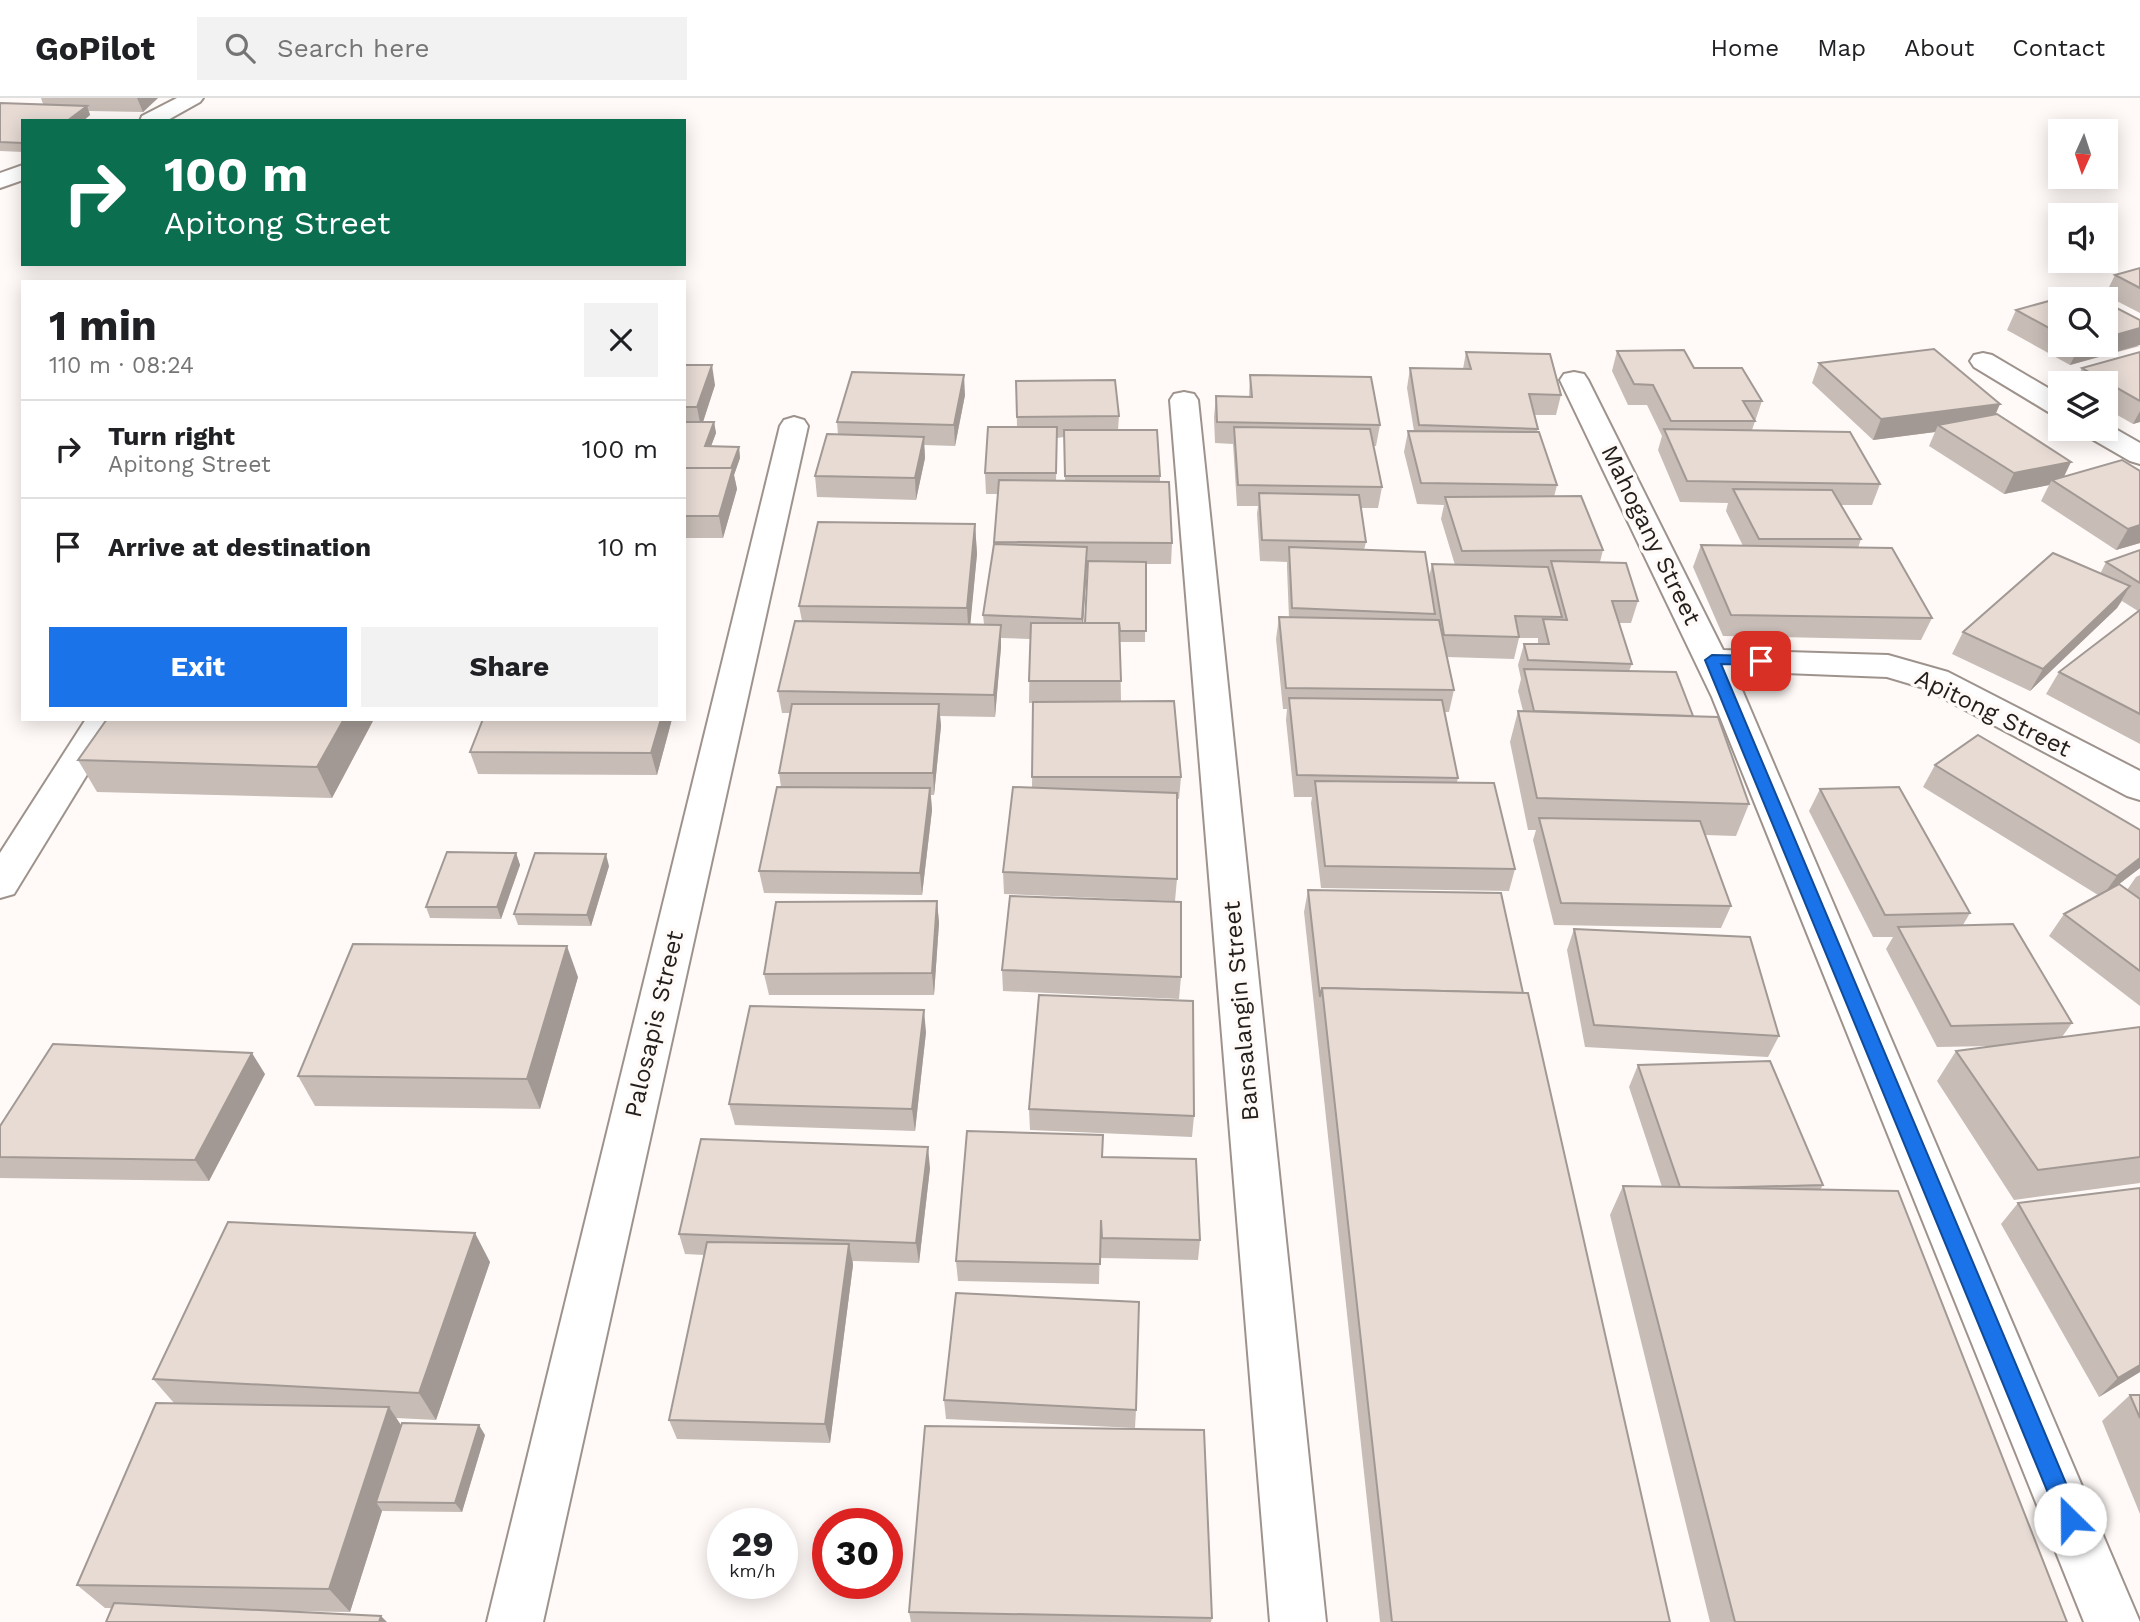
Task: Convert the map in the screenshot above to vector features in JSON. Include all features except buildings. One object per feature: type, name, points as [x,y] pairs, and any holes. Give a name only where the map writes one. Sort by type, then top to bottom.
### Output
[{"type":"street","points":[[154,119],[193,98]]},
{"type":"street","points":[[0,181],[21,173]]},
{"type":"street","points":[[1983,361],[2048,400]]},
{"type":"street","name":"Mahogany Street","points":[[1574,380],[1712,660],[2112,1622]]},
{"type":"street","name":"Bansalangin Street","points":[[1184,400],[1298,1622]]},
{"type":"street","name":"Palosapis Street","points":[[515,1622],[794,426]]},
{"type":"street","points":[[2115,441],[2140,456]]},
{"type":"street","name":"Apitong Street","points":[[1712,660],[1888,666],[1936,680],[2140,787]]},
{"type":"street","points":[[0,884],[103,721]]},
{"type":"route","points":[[1761,661],[1712,660],[2070,1519]]}]
